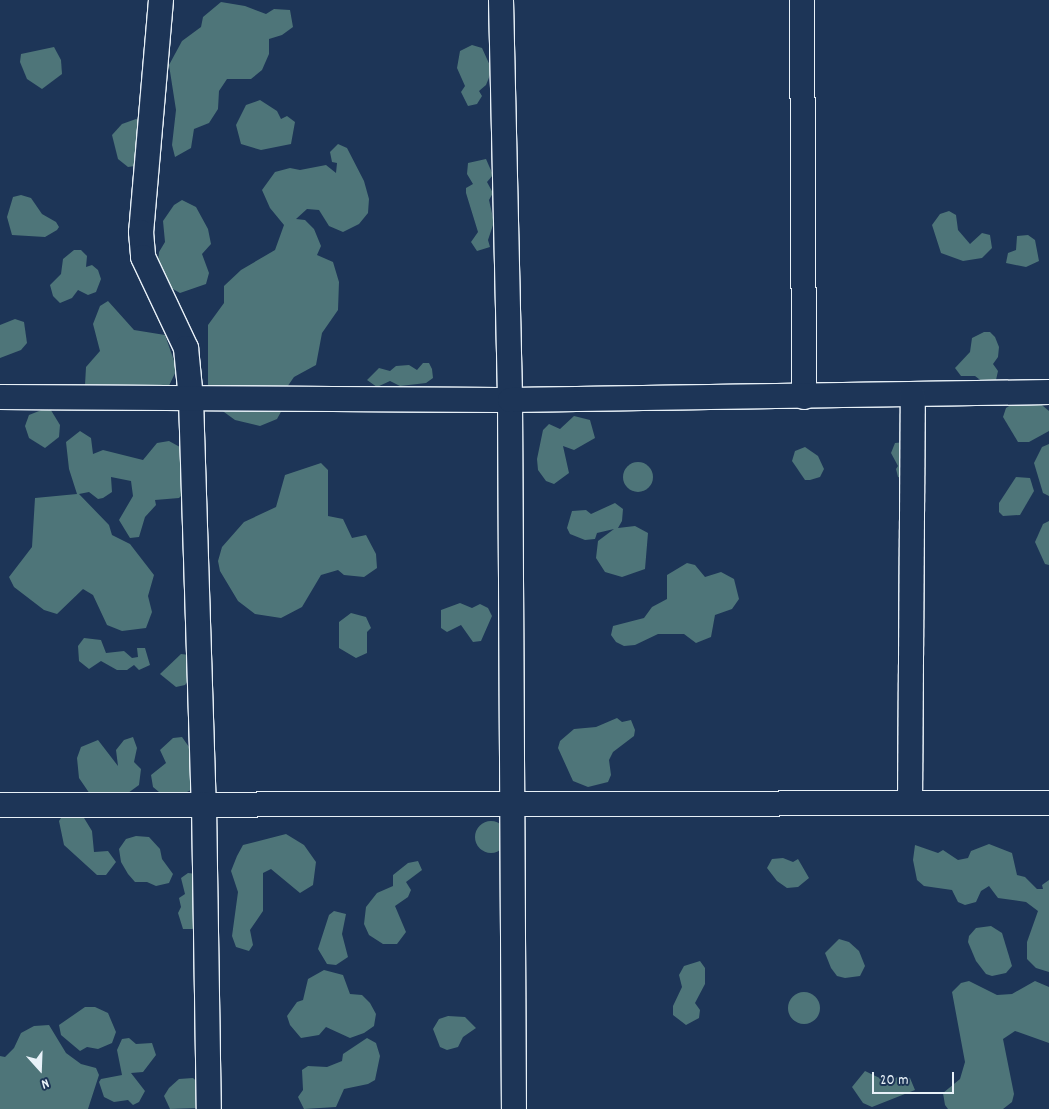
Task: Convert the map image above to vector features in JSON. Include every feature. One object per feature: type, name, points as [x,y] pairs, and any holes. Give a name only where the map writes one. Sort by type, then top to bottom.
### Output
[{"type":"street","points":[[161,0],[142,240],[143,257],[186,348],[191,399],[204,804],[209,1109]]},
{"type":"street","points":[[501,0],[510,400],[514,1109]]},
{"type":"street","points":[[802,0],[804,397]]},
{"type":"street","points":[[0,397],[510,400],[1049,392]]},
{"type":"street","points":[[910,803],[913,395]]},
{"type":"street","points":[[0,805],[1049,803]]},
{"type":"green space","points":[[221,2],[245,6],[266,14],[274,9],[290,10],[293,27],[282,35],[269,39],[269,54],[262,70],[251,79],[227,79],[219,91],[218,109],[209,123],[194,129],[191,148],[175,157],[172,145],[176,110],[169,65],[182,41],[201,27],[203,17]]},
{"type":"green space","points":[[472,45],[482,48],[492,70],[486,85],[479,91],[482,96],[477,104],[468,106],[461,92],[465,86],[457,68],[460,51]]},
{"type":"green space","points":[[54,47],[61,60],[62,74],[42,89],[27,79],[20,62],[21,54]]},
{"type":"green space","points":[[260,100],[277,111],[281,119],[287,116],[295,122],[291,144],[261,150],[241,144],[236,125],[246,105]]},
{"type":"green space","points":[[136,119],[144,122],[142,165],[128,167],[118,159],[112,135],[122,124]]},
{"type":"green space","points":[[338,144],[347,148],[364,181],[369,199],[368,213],[359,224],[343,232],[329,226],[319,210],[307,209],[296,219],[305,220],[314,229],[321,246],[317,255],[333,262],[339,282],[338,310],[322,333],[316,365],[294,377],[285,390],[282,410],[277,419],[260,426],[235,420],[213,404],[208,386],[208,325],[224,303],[224,286],[241,270],[275,250],[284,225],[270,208],[262,190],[275,172],[290,168],[300,170],[326,165],[336,173],[337,163],[332,162],[330,152]]},
{"type":"green space","points":[[486,159],[493,175],[487,182],[493,193],[489,200],[494,222],[488,240],[490,247],[477,251],[471,242],[478,232],[466,193],[466,188],[473,184],[467,174],[468,163]]},
{"type":"green space","points":[[21,195],[31,198],[42,214],[56,222],[59,227],[57,230],[45,237],[12,235],[7,217],[13,197]]},
{"type":"green space","points":[[182,200],[196,207],[208,229],[211,244],[202,254],[209,273],[206,284],[180,293],[171,288],[158,262],[159,252],[165,242],[163,221],[174,205]]},
{"type":"green space","points":[[949,211],[956,215],[958,230],[970,244],[982,233],[990,235],[992,248],[982,258],[963,261],[941,253],[932,225],[940,214]]},
{"type":"green space","points":[[1028,235],[1035,240],[1039,261],[1026,267],[1006,263],[1008,253],[1016,250],[1017,236]]},
{"type":"green space","points":[[74,250],[81,250],[87,256],[86,267],[92,265],[98,270],[101,279],[96,292],[88,295],[78,290],[72,298],[60,303],[53,296],[50,285],[61,274],[63,259]]},
{"type":"green space","points":[[108,301],[134,330],[165,335],[177,369],[165,394],[96,391],[85,385],[86,367],[100,351],[93,324],[100,306]]},
{"type":"green space","points":[[15,319],[24,322],[27,343],[21,350],[0,358],[0,325]]},
{"type":"green space","points":[[984,332],[990,332],[995,337],[999,347],[998,357],[993,364],[998,371],[996,380],[987,385],[975,376],[961,376],[955,368],[970,352],[972,338]]},
{"type":"green space","points":[[423,363],[429,363],[432,369],[433,378],[426,383],[400,386],[390,381],[377,387],[367,380],[379,368],[390,371],[396,366],[409,365],[417,370]]},
{"type":"green space","points":[[1036,400],[1049,411],[1049,431],[1029,442],[1018,442],[1003,417],[1006,408],[1014,403]]},
{"type":"green space","points":[[49,407],[60,425],[59,437],[45,448],[29,438],[25,426],[29,415]]},
{"type":"green space","points":[[574,416],[590,420],[595,438],[574,450],[563,446],[569,473],[554,484],[546,481],[538,470],[537,459],[543,430],[549,424],[560,429]]},
{"type":"green space","points":[[80,431],[91,438],[93,454],[103,450],[143,460],[157,443],[169,441],[189,452],[187,490],[179,498],[155,500],[156,505],[145,517],[139,537],[130,538],[119,520],[133,496],[131,481],[111,477],[112,492],[103,498],[98,499],[89,492],[79,494],[109,525],[112,535],[130,544],[154,575],[148,596],[152,612],[146,628],[122,631],[107,625],[93,595],[83,589],[57,614],[44,610],[14,587],[9,577],[32,547],[35,498],[77,494],[69,469],[66,442]]},
{"type":"green space","points":[[905,442],[905,479],[898,477],[896,469],[898,466],[891,453],[895,443]]},
{"type":"green space","points":[[1049,444],[1049,496],[1043,493],[1034,463],[1042,447]]},
{"type":"green space","points":[[805,447],[818,456],[824,469],[820,477],[805,480],[792,461],[795,451]]},
{"type":"green space","points":[[638,462],[649,466],[653,477],[649,488],[638,492],[627,488],[623,477],[627,466]]},
{"type":"green space","points":[[321,463],[328,470],[328,516],[343,519],[352,538],[366,535],[376,554],[377,568],[364,577],[344,575],[338,570],[321,575],[302,607],[281,618],[255,614],[238,601],[220,571],[218,561],[222,547],[244,522],[276,507],[285,475]]},
{"type":"green space","points":[[1016,477],[1030,478],[1034,491],[1020,515],[1003,516],[999,512],[999,503]]},
{"type":"green space","points":[[615,503],[623,509],[622,521],[618,528],[635,526],[648,533],[645,569],[622,577],[605,572],[596,558],[598,541],[614,529],[597,533],[595,539],[585,540],[570,534],[567,528],[572,511],[586,510],[591,514]]},
{"type":"green space","points":[[1049,521],[1049,565],[1045,564],[1035,542],[1043,524]]},
{"type":"green space","points":[[687,563],[695,565],[705,577],[721,572],[734,579],[739,599],[732,609],[715,615],[711,637],[696,643],[684,634],[658,634],[635,645],[624,646],[616,642],[611,635],[613,626],[644,618],[652,607],[667,599],[667,575]]},
{"type":"green space","points":[[460,603],[472,608],[480,604],[488,608],[492,616],[481,641],[473,642],[461,625],[447,632],[441,628],[441,610]]},
{"type":"green space","points":[[351,613],[366,617],[371,628],[367,632],[367,653],[356,658],[339,648],[339,622]]},
{"type":"green space","points":[[84,638],[101,640],[106,653],[124,651],[132,658],[138,657],[137,648],[145,648],[150,665],[139,670],[134,665],[127,670],[117,670],[101,661],[89,669],[79,661],[78,646]]},
{"type":"green space","points":[[181,654],[190,655],[190,678],[185,685],[176,687],[160,674]]},
{"type":"green space","points":[[617,718],[622,722],[631,720],[635,730],[634,736],[613,752],[609,760],[611,775],[608,782],[588,787],[573,781],[558,748],[560,741],[574,729],[596,727]]},
{"type":"green space","points":[[133,737],[137,748],[134,762],[141,769],[139,785],[128,793],[92,797],[79,778],[77,758],[81,747],[98,740],[118,766],[116,750],[124,740]]},
{"type":"green space","points":[[182,737],[194,754],[190,761],[195,780],[191,790],[183,794],[159,792],[153,787],[151,775],[166,763],[160,750],[173,738]]},
{"type":"green space","points":[[81,813],[92,831],[94,852],[108,851],[116,862],[106,875],[97,875],[64,845],[59,821],[63,815]]},
{"type":"green space","points":[[491,821],[497,822],[502,826],[506,831],[506,843],[502,848],[497,852],[491,853],[485,852],[480,848],[476,843],[475,837],[476,831],[480,826],[485,822]]},
{"type":"green space","points":[[286,834],[304,845],[316,862],[313,885],[300,893],[271,869],[263,873],[263,911],[250,930],[253,945],[249,951],[236,947],[232,936],[238,892],[231,871],[237,856],[243,845]]},
{"type":"green space","points":[[136,836],[149,837],[160,849],[162,859],[173,874],[169,883],[156,886],[147,882],[135,882],[128,874],[121,862],[119,849],[126,839]]},
{"type":"green space","points":[[989,844],[1012,853],[1017,875],[1025,877],[1037,889],[1043,889],[1042,885],[1049,880],[1049,972],[1036,968],[1027,959],[1027,942],[1038,911],[1026,902],[998,898],[989,886],[981,891],[976,902],[965,905],[958,902],[952,890],[924,886],[917,880],[913,860],[915,845],[938,853],[943,850],[958,860],[968,858],[971,851]]},
{"type":"green space","points":[[783,858],[793,862],[798,859],[809,878],[798,887],[787,888],[777,881],[767,868],[772,859]]},
{"type":"green space","points":[[418,861],[422,870],[406,882],[411,890],[408,897],[395,906],[406,932],[397,944],[383,944],[369,935],[364,924],[366,907],[377,893],[393,886],[393,875],[408,863]]},
{"type":"green space","points":[[188,873],[197,874],[199,927],[183,929],[178,913],[181,907],[179,898],[185,894],[181,878]]},
{"type":"green space","points":[[334,911],[346,914],[342,934],[348,957],[336,965],[327,964],[318,949],[329,915]]},
{"type":"green space","points":[[991,926],[1002,933],[1012,966],[1006,973],[992,976],[986,974],[976,961],[968,942],[969,936],[976,928]]},
{"type":"green space","points":[[839,939],[849,942],[859,951],[865,966],[860,976],[845,978],[837,976],[831,968],[825,953]]},
{"type":"green space","points":[[700,961],[705,968],[705,984],[695,1003],[700,1010],[699,1018],[686,1025],[673,1015],[673,1006],[682,987],[679,975],[684,966]]},
{"type":"green space","points":[[324,970],[343,975],[350,994],[362,995],[370,1003],[376,1014],[374,1026],[364,1033],[350,1038],[326,1027],[319,1035],[301,1038],[290,1025],[287,1016],[297,1002],[303,1000],[308,979]]},
{"type":"green space","points":[[969,981],[997,995],[1012,994],[1035,981],[1049,987],[1049,1043],[1015,1031],[1003,1039],[1014,1094],[1012,1102],[1003,1109],[948,1109],[945,1105],[943,1093],[960,1079],[965,1062],[952,992],[961,983]]},
{"type":"green space","points":[[804,992],[810,993],[815,997],[819,1002],[819,1014],[815,1019],[810,1023],[804,1024],[798,1023],[793,1019],[789,1014],[788,1008],[789,1002],[793,997],[798,993]]},
{"type":"green space","points":[[85,1007],[95,1007],[108,1013],[116,1032],[112,1043],[98,1049],[87,1047],[80,1051],[61,1035],[59,1025]]},
{"type":"green space","points":[[448,1016],[465,1017],[476,1028],[463,1037],[458,1047],[447,1050],[440,1047],[433,1029],[439,1019]]},
{"type":"green space","points":[[49,1025],[66,1053],[81,1064],[96,1068],[99,1075],[88,1109],[0,1109],[0,1056],[5,1057],[14,1048],[21,1033],[34,1026]]},
{"type":"green space","points":[[129,1038],[136,1044],[152,1043],[156,1055],[143,1072],[131,1073],[145,1091],[139,1102],[133,1105],[128,1100],[114,1102],[104,1097],[99,1082],[101,1079],[122,1075],[117,1050],[122,1039]]},
{"type":"green space","points":[[367,1038],[376,1043],[380,1056],[375,1080],[368,1084],[344,1089],[336,1107],[304,1109],[298,1097],[303,1090],[302,1070],[308,1066],[327,1067],[342,1061],[343,1054]]},
{"type":"green space","points":[[865,1071],[888,1082],[901,1075],[910,1078],[915,1090],[872,1107],[863,1103],[852,1087]]},
{"type":"green space","points":[[193,1078],[201,1085],[199,1108],[170,1109],[164,1096],[169,1088],[179,1079]]}]
